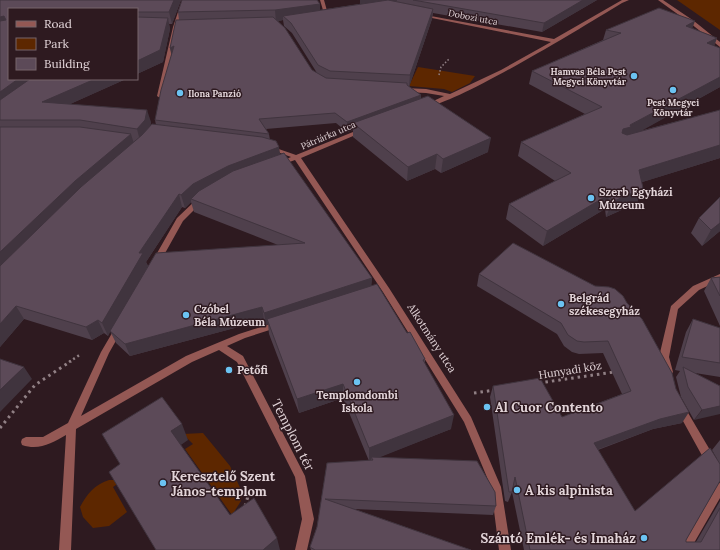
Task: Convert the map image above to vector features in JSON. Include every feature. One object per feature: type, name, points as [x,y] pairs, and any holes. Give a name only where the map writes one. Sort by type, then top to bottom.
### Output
[{"type":"street","points":[[159,103],[175,27],[184,0]]},
{"type":"street","points":[[322,0],[327,17]]},
{"type":"street","points":[[421,108],[451,97],[522,61],[620,2],[627,0]]},
{"type":"street","points":[[660,0],[692,22],[720,45]]},
{"type":"street","name":"Dobozi utca","points":[[417,14],[555,41]]},
{"type":"street","points":[[320,18],[334,16]]},
{"type":"street","points":[[167,27],[183,27]]},
{"type":"street","points":[[396,89],[426,91],[451,97]]},
{"type":"street","name":"Pátriárka utca","points":[[265,146],[297,157],[369,128]]},
{"type":"street","points":[[269,168],[297,157]]},
{"type":"street","name":"Alkotmány utca","points":[[297,157],[382,291],[454,396],[468,420],[496,487],[505,550]]},
{"type":"street","points":[[154,267],[180,220],[199,200],[206,196]]},
{"type":"street","points":[[669,378],[664,357],[674,308],[696,288],[720,277]]},
{"type":"street","points":[[26,442],[44,442],[190,359],[242,336],[287,321]]},
{"type":"street","points":[[65,550],[71,427],[105,352],[121,326]]},
{"type":"street","name":"Templom tér","points":[[220,346],[240,359],[300,476],[308,518],[301,550]]},
{"type":"street","points":[[674,399],[720,477]]},
{"type":"street","points":[[684,550],[720,488]]},
{"type":"path","points":[[442,78],[439,74],[441,67],[450,58]]},
{"type":"path","points":[[0,428],[35,385],[89,348],[113,338]]},
{"type":"path","name":"Hunyadi köz","points":[[532,384],[619,371]]},
{"type":"path","points":[[454,396],[501,389]]},
{"type":"path","points":[[244,510],[249,493]]},
{"type":"green space","points":[[677,0],[720,0],[720,30]]},
{"type":"green space","points":[[418,67],[475,76],[470,83],[452,92],[444,89],[409,86]]},
{"type":"green space","points":[[203,433],[230,466],[242,492],[241,501],[232,515],[185,449],[193,444],[183,434]]},
{"type":"green space","points":[[109,480],[123,480],[113,487],[127,512],[109,526],[93,528],[83,517],[80,507],[92,490],[99,484]]},
{"type":"building","points":[[0,0],[174,0],[169,12],[138,12],[138,8],[8,8],[8,80],[17,80],[0,92],[0,21],[6,20],[4,16],[0,17]]},
{"type":"building","points":[[182,0],[317,0],[320,4],[275,10],[178,12]]},
{"type":"building","points":[[388,0],[433,9],[410,75],[330,71],[318,65],[291,23],[283,16]]},
{"type":"building","points":[[413,0],[583,0],[544,23]]},
{"type":"building","points":[[659,8],[695,21],[686,26],[717,38],[707,43],[720,48],[720,77],[630,125],[631,127],[623,129],[622,133],[627,135],[720,110],[720,145],[639,170],[643,188],[612,202],[610,194],[547,231],[509,204],[571,173],[521,142],[602,107],[532,71],[621,33],[606,30]]},
{"type":"building","points":[[138,17],[168,18],[160,50],[138,61]]},
{"type":"building","points":[[273,17],[285,28],[312,70],[326,78],[407,83],[407,85],[421,95],[347,122],[335,113],[259,119],[269,134],[155,120],[161,90],[174,46],[170,48],[176,20]]},
{"type":"building","points":[[29,80],[93,80],[42,102],[147,110],[145,120],[137,129],[80,120],[0,120],[0,100]]},
{"type":"building","points":[[428,96],[491,138],[443,159],[437,154],[408,167],[353,123]]},
{"type":"building","points":[[152,124],[262,137],[276,141],[279,147],[228,166],[193,184],[181,195],[179,194],[139,253],[143,253],[102,323],[98,320],[86,327],[16,306],[0,324],[0,266],[81,187],[142,135]]},
{"type":"building","points":[[0,127],[80,127],[131,134],[75,181],[0,252]]},
{"type":"building","points":[[284,153],[372,278],[264,313],[262,307],[125,344],[110,331],[156,253],[305,243],[191,199],[199,191],[233,171]]},
{"type":"building","points":[[720,197],[720,223],[711,230],[699,218]]},
{"type":"building","points":[[513,243],[595,286],[615,289],[623,296],[627,303],[642,319],[672,373],[676,389],[689,412],[660,419],[594,443],[635,511],[710,448],[720,464],[720,481],[686,542],[701,542],[720,508],[720,550],[530,550],[515,477],[512,492],[509,492],[493,386],[540,378],[562,417],[631,391],[608,341],[577,341],[568,335],[561,323],[479,274]]},
{"type":"building","points":[[720,277],[720,296],[711,278]]},
{"type":"building","name":"Templomdombi Iskola","points":[[377,284],[407,333],[410,332],[425,359],[423,360],[454,415],[369,448],[343,384],[297,399],[267,319]]},
{"type":"building","points":[[693,319],[720,328],[720,363],[682,357]]},
{"type":"building","points":[[0,359],[24,367],[0,390]]},
{"type":"building","points":[[683,367],[720,386],[720,406],[702,410],[688,387]]},
{"type":"building","name":"Keresztelő Szent János-templom","points":[[162,397],[182,424],[171,431],[230,515],[254,498],[277,538],[263,550],[156,550],[109,472],[120,464],[102,434]]},
{"type":"building","points":[[371,457],[477,461],[495,492],[496,506],[325,499],[471,550],[315,550],[310,547],[317,527],[327,463],[373,460]]},
{"type":"place","name":"Hamvas Béla Pest Megyei Könyvtár","points":[[634,76]]},
{"type":"place","name":"Pest Megyei Könyvtár","points":[[673,90]]},
{"type":"place","name":"Ilona Panzió","points":[[180,93]]},
{"type":"place","name":"Szerb Egyházi Múzeum","points":[[591,198]]},
{"type":"place","name":"Belgrád székesegyház","points":[[561,304]]},
{"type":"place","name":"Czóbel Béla Múzeum","points":[[186,315]]},
{"type":"place","name":"Petőfi","points":[[229,370]]},
{"type":"place","name":"Templomdombi Iskola","points":[[357,382]]},
{"type":"place","name":"Al Cuor Contento","points":[[487,407]]},
{"type":"place","name":"Keresztelő Szent János-templom","points":[[163,483]]},
{"type":"place","name":"A kis alpinista","points":[[517,490]]},
{"type":"place","name":"Szántó Emlék- és Imaház","points":[[644,538]]}]
